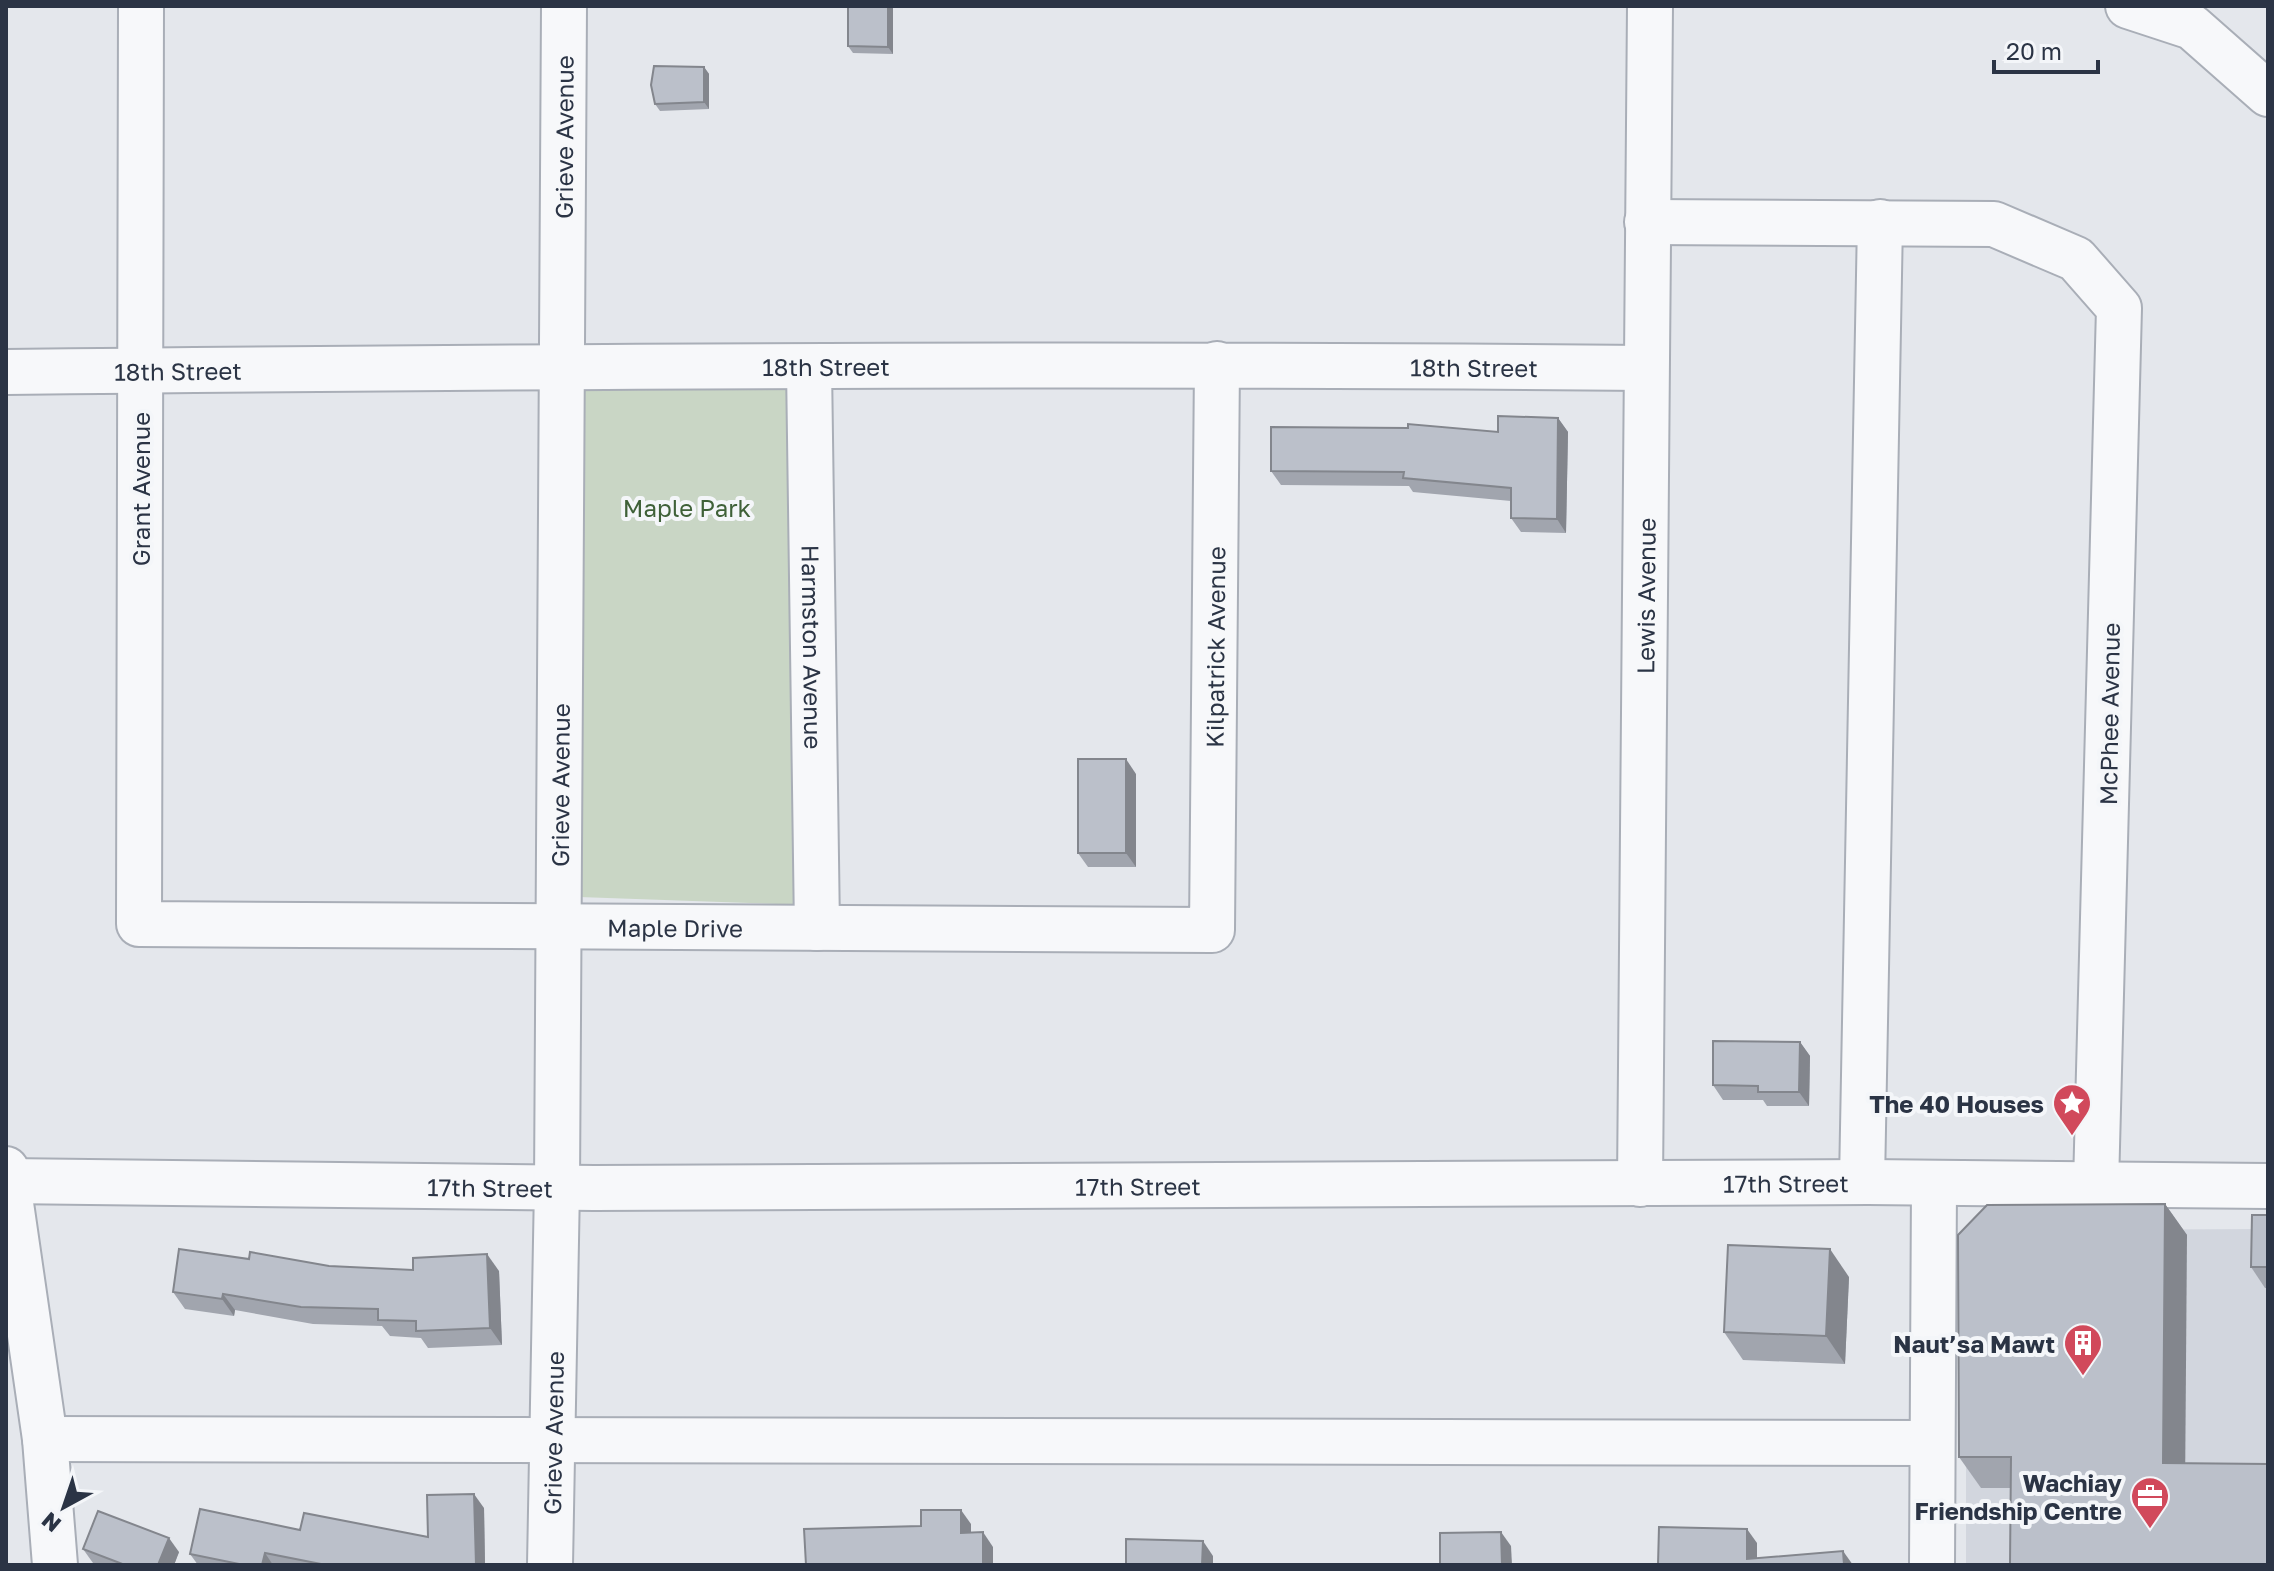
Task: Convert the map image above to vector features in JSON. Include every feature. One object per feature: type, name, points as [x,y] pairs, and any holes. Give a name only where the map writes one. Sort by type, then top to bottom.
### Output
[{"type":"street","name":"Grant Avenue","points":[[139,924],[141,6]]},
{"type":"street","name":"Grieve Avenue","points":[[550,1565],[557,1187],[564,6]]},
{"type":"street","name":"Lewis Avenue","points":[[1640,1184],[1650,6]]},
{"type":"street","points":[[2128,6],[2192,27],[2268,94]]},
{"type":"street","points":[[1647,222],[1880,222],[1862,1182]]},
{"type":"street","name":"McPhee Avenue","points":[[1880,222],[1994,224],[2076,259],[2119,308],[2096,1185]]},
{"type":"street","name":"18th Street","points":[[6,372],[561,365],[1217,364],[1645,368]]},
{"type":"street","name":"Kilpatrick Avenue","points":[[1212,930],[1217,364]]},
{"type":"street","name":"Harmston Avenue","points":[[809,367],[817,928]]},
{"type":"street","name":"Maple Drive","points":[[139,924],[1212,930]]},
{"type":"street","points":[[6,1177],[45,1439],[55,1565]]},
{"type":"street","name":"17th Street","points":[[6,1177],[557,1187],[1862,1182],[2268,1186]]},
{"type":"street","points":[[1932,1565],[1934,1184]]},
{"type":"street","points":[[45,1439],[1932,1443]]},
{"type":"shaded area","points":[[2268,1229],[2268,1565],[1966,1565],[1966,1285],[2024,1230]]},
{"type":"green space","name":"Maple Park","points":[[571,387],[799,389],[807,905],[579,897]]},
{"type":"building","points":[[848,6],[888,6],[888,47],[848,46]]},
{"type":"building","points":[[654,66],[704,67],[704,102],[655,104],[651,85]]},
{"type":"building","points":[[1498,416],[1558,418],[1557,519],[1511,518],[1511,488],[1403,478],[1404,472],[1271,471],[1271,427],[1408,428],[1408,424],[1498,432]]},
{"type":"building","points":[[1078,759],[1126,759],[1126,853],[1078,853]]},
{"type":"building","points":[[1713,1041],[1800,1042],[1799,1092],[1758,1092],[1758,1086],[1713,1085]]},
{"type":"building","points":[[2165,1204],[2163,1463],[2268,1464],[2268,1565],[2010,1565],[2011,1457],[1959,1457],[1958,1235],[1987,1205]]},
{"type":"building","points":[[2252,1215],[2268,1215],[2268,1267],[2251,1267]]},
{"type":"building","points":[[1728,1245],[1830,1249],[1826,1336],[1724,1332]]},
{"type":"building","points":[[179,1249],[249,1259],[250,1252],[329,1266],[413,1270],[413,1258],[487,1254],[490,1328],[416,1331],[416,1321],[378,1320],[378,1309],[301,1307],[223,1294],[222,1299],[173,1292]]},
{"type":"building","points":[[474,1494],[476,1565],[326,1565],[265,1553],[262,1565],[244,1565],[190,1554],[200,1509],[300,1530],[304,1513],[428,1537],[427,1495]]},
{"type":"building","points":[[921,1510],[961,1510],[961,1533],[983,1532],[983,1565],[806,1565],[804,1529],[921,1526]]},
{"type":"building","points":[[98,1511],[169,1538],[158,1565],[125,1565],[83,1549]]},
{"type":"building","points":[[1659,1527],[1747,1529],[1747,1559],[1843,1551],[1844,1565],[1658,1565]]},
{"type":"building","points":[[1501,1532],[1502,1565],[1440,1565],[1440,1533]]},
{"type":"building","points":[[1126,1539],[1203,1541],[1202,1565],[1126,1565]]},
{"type":"place","name":"The 40 Houses","points":[[2072,1137]]},
{"type":"place","name":"Naut’sa Mawt","points":[[2083,1377]]},
{"type":"place","name":"Wachiay Friendship Centre","points":[[2150,1530]]}]
